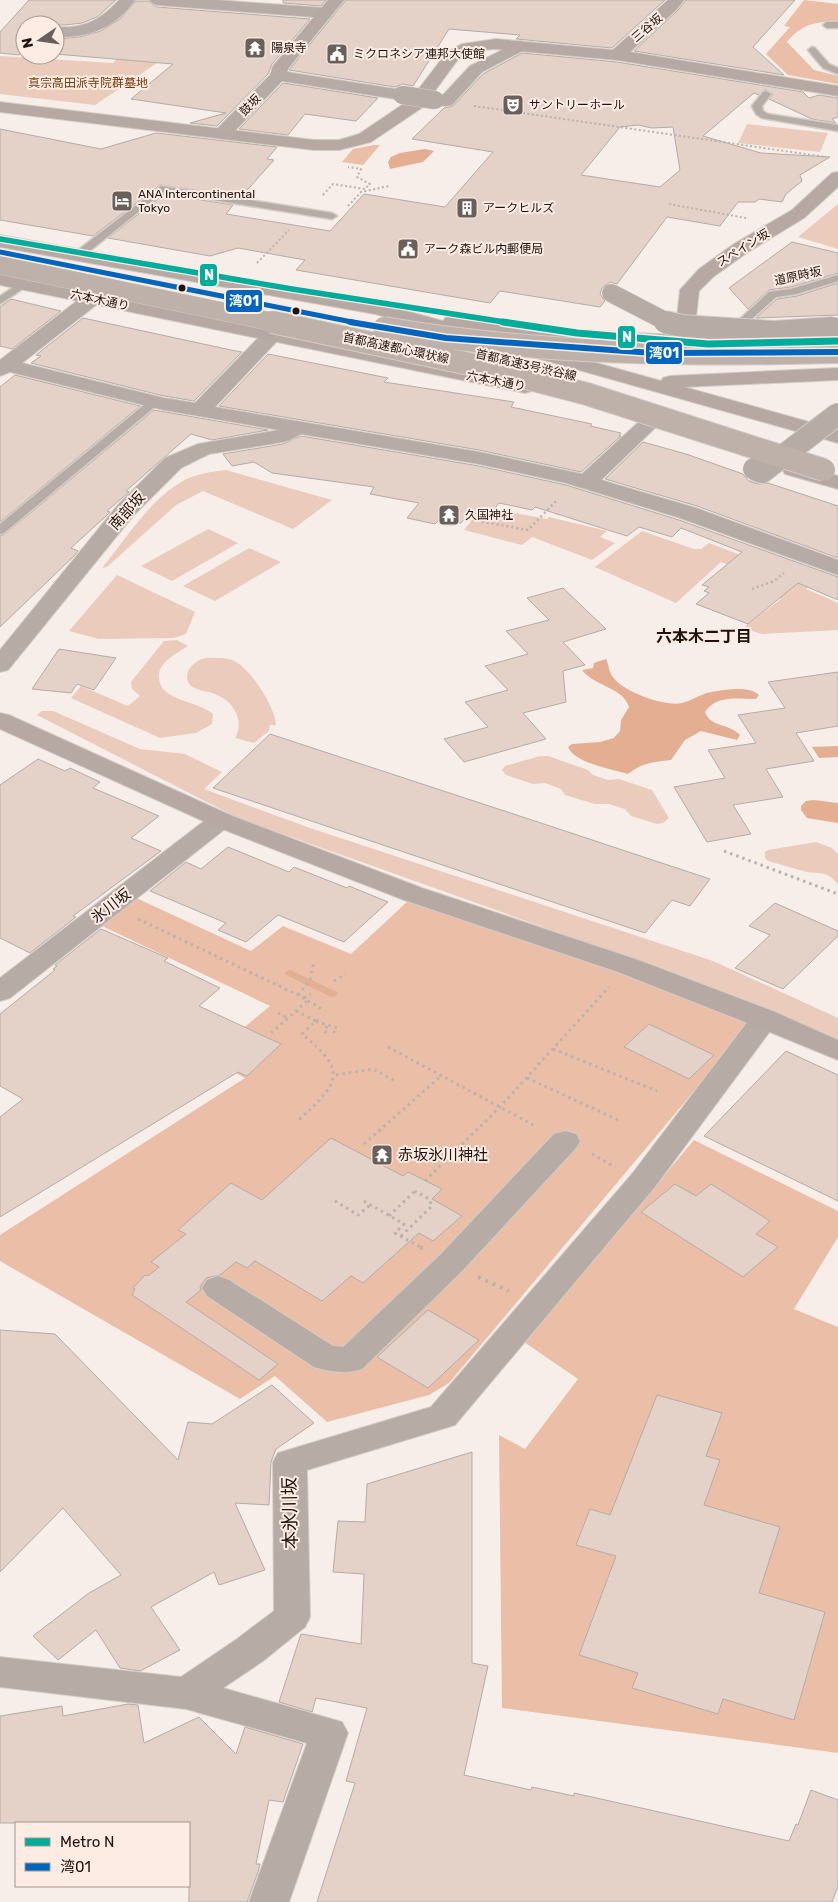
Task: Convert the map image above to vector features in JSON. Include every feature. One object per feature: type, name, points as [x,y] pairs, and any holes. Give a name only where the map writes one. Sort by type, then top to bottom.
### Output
[{"type":"highway","name":"首都高速都心環状線","points":[[0,254],[113,279],[446,338],[653,353],[838,353]]},
{"type":"highway","name":"首都高速都心環状線","points":[[0,265],[167,299],[515,375],[587,394],[833,470]]},
{"type":"highway","name":"首都高速3号渋谷線","points":[[113,279],[495,357],[599,382],[833,470]]},
{"type":"highway","name":"首都高速都心環状線","points":[[167,299],[385,336],[495,348],[655,360],[724,361],[838,358]]},
{"type":"main road","points":[[279,72],[336,0]]},
{"type":"main road","name":"三谷坂","points":[[617,55],[672,6],[676,0]]},
{"type":"main road","points":[[0,107],[326,146],[365,138],[417,103],[453,55],[459,50],[486,45],[520,46],[617,55],[838,91]]},
{"type":"main road","name":"スペイン坂","points":[[684,340],[690,290],[700,279],[713,267],[741,248],[798,214],[838,177]]},
{"type":"main road","points":[[0,242],[113,279],[588,385],[695,437]]},
{"type":"main road","points":[[0,254],[56,266],[75,265]]},
{"type":"main road","points":[[0,259],[75,265],[496,328],[589,338],[720,341],[832,331]]},
{"type":"main road","points":[[75,265],[92,286],[95,292],[93,298]]},
{"type":"main road","name":"六本木通り","points":[[0,279],[532,388],[695,437],[833,470]]},
{"type":"main road","points":[[377,309],[838,437]]},
{"type":"main road","points":[[532,388],[838,374]]},
{"type":"main road","points":[[0,720],[221,820],[413,894],[628,966],[765,1019],[838,1051]]},
{"type":"street","points":[[65,33],[74,33],[104,22],[112,17],[127,0]]},
{"type":"street","points":[[157,0],[325,13]]},
{"type":"street","points":[[279,72],[440,101],[476,68],[520,46]]},
{"type":"street","name":"鼓坂","points":[[223,133],[279,72]]},
{"type":"street","points":[[611,292],[666,322],[682,326],[775,332],[832,331],[838,353]]},
{"type":"street","points":[[2,366],[93,298]]},
{"type":"street","points":[[199,411],[271,336]]},
{"type":"street","points":[[2,366],[199,411],[479,458],[582,481],[688,512],[838,568]]},
{"type":"street","points":[[754,469],[762,472],[838,414]]},
{"type":"street","points":[[582,481],[650,422]]},
{"type":"street","name":"南部坂","points":[[0,665],[125,511],[173,464],[190,453],[205,448],[283,436],[299,427]]},
{"type":"street","name":"氷川坂","points":[[0,992],[221,820]]},
{"type":"street","name":"本氷川坂","points":[[186,1693],[250,1650],[292,1617],[290,1462],[443,1416],[643,1181],[765,1019]]},
{"type":"street","points":[[218,1288],[326,1358],[350,1360],[451,1263],[565,1141]]},
{"type":"street","points":[[0,1672],[186,1693],[329,1733],[269,1902]]},
{"type":"lane","points":[[827,25],[838,26]]},
{"type":"lane","points":[[812,50],[826,66],[838,71]]},
{"type":"lane","points":[[766,94],[758,106],[758,112],[765,116],[838,128]]},
{"type":"lane","points":[[75,265],[161,189],[332,216]]},
{"type":"lane","name":"道原時坂","points":[[720,341],[773,294],[800,290],[838,278]]},
{"type":"lane","points":[[0,301],[23,284]]},
{"type":"lane","points":[[0,530],[154,402]]},
{"type":"path","points":[[440,101],[827,157]]},
{"type":"path","points":[[321,198],[334,184],[366,189],[370,184],[357,177]]},
{"type":"path","points":[[340,205],[348,206],[361,192],[389,186]]},
{"type":"path","points":[[669,204],[754,219]]},
{"type":"path","points":[[252,268],[292,228]]},
{"type":"path","points":[[467,519],[528,530],[582,481]]},
{"type":"path","points":[[752,589],[774,581],[786,572]]},
{"type":"path","points":[[724,851],[838,894]]},
{"type":"path","points":[[110,906],[298,995],[325,1011]]},
{"type":"path","points":[[298,995],[309,982],[315,968],[314,962]]},
{"type":"path","points":[[334,981],[346,974]]},
{"type":"path","points":[[425,1181],[500,1107],[612,982]]},
{"type":"path","points":[[271,1033],[296,1011],[311,994]]},
{"type":"path","points":[[296,1011],[326,1026],[332,1025],[337,1028],[334,1032],[336,1033]]},
{"type":"path","points":[[278,1013],[288,1018]]},
{"type":"path","points":[[298,1121],[327,1093],[336,1075],[334,1065],[328,1055],[302,1034],[316,1021]]},
{"type":"path","points":[[324,1032],[326,1026]]},
{"type":"path","points":[[388,1047],[643,1181]]},
{"type":"path","points":[[553,1049],[657,1091]]},
{"type":"path","points":[[336,1075],[373,1069],[397,1082]]},
{"type":"path","points":[[364,1144],[441,1076]]},
{"type":"path","points":[[526,1078],[618,1120]]},
{"type":"path","points":[[364,1202],[389,1216],[416,1190],[429,1200],[432,1206],[401,1236]]},
{"type":"path","points":[[335,1201],[358,1214],[370,1205]]},
{"type":"green space","name":"真宗高田派寺院群墓地","points":[[131,45],[160,61],[95,105],[0,94],[0,56],[15,57],[15,65],[65,65],[65,60],[113,63]]},
{"type":"green space","points":[[747,124],[828,133],[820,152],[738,143]]},
{"type":"green space","points":[[838,204],[838,249],[798,237]]},
{"type":"green space","points":[[226,470],[332,500],[293,529],[203,491],[176,505],[107,567],[102,568],[148,510],[169,490],[191,477]]},
{"type":"green space","points":[[509,512],[547,519],[549,517],[607,531],[600,537],[615,543],[592,560],[532,537],[522,545],[464,530],[476,515],[501,520]]},
{"type":"green space","points":[[208,529],[238,543],[172,581],[141,566]]},
{"type":"green space","points":[[642,531],[694,549],[701,549],[709,543],[769,566],[757,576],[721,562],[676,603],[595,567]]},
{"type":"green space","points":[[249,548],[281,562],[215,601],[183,586]]},
{"type":"green space","points":[[791,574],[813,584],[806,589],[838,603],[838,630],[762,634],[743,628],[781,599],[765,593]]},
{"type":"green space","points":[[117,575],[195,612],[186,634],[174,638],[99,639],[69,631]]},
{"type":"green space","points":[[177,640],[188,646],[164,663],[159,673],[159,679],[161,686],[166,692],[213,714],[212,724],[196,733],[160,738],[71,698],[81,686],[128,706],[140,696],[132,689],[131,682],[164,641]]},
{"type":"green space","points":[[204,658],[221,658],[234,661],[249,673],[262,690],[272,709],[276,725],[270,725],[269,731],[254,743],[235,738],[238,732],[238,719],[233,707],[228,702],[214,694],[194,688],[188,682],[187,674],[198,661]]},
{"type":"green space","points":[[42,711],[53,711],[140,749],[185,754],[222,772],[204,789],[310,828],[713,961],[838,1018],[838,1041],[703,984],[238,818],[37,715]]},
{"type":"green space","points":[[540,756],[548,756],[588,770],[593,775],[608,780],[619,779],[652,790],[669,818],[663,823],[657,824],[631,816],[625,809],[609,804],[595,804],[565,795],[561,789],[545,783],[533,784],[506,775],[502,770],[505,766]]},
{"type":"green space","points":[[816,842],[832,848],[838,854],[838,885],[826,875],[799,870],[768,861],[765,858],[765,852],[768,850]]},
{"type":"shaded area","points":[[804,0],[838,4],[838,22],[816,23],[804,27],[787,42],[814,70],[838,76],[838,84],[788,75],[766,54],[790,27],[784,26]]},
{"type":"shaded area","points":[[380,145],[363,165],[342,162],[353,149]]},
{"type":"shaded area","points":[[425,149],[434,151],[423,162],[390,169],[388,162],[391,157],[400,153]]},
{"type":"shaded area","points":[[606,659],[612,675],[618,683],[635,693],[665,703],[682,703],[707,693],[734,689],[749,690],[759,695],[756,699],[721,700],[705,712],[711,721],[730,728],[740,735],[737,740],[701,731],[685,740],[671,760],[643,765],[628,774],[585,761],[572,753],[568,747],[572,744],[600,742],[614,738],[620,731],[621,720],[629,707],[626,700],[615,691],[595,681],[582,670],[593,668],[594,663]]},
{"type":"shaded area","points":[[838,746],[838,757],[819,758],[812,747]]},
{"type":"shaded area","points":[[806,801],[838,803],[838,823],[807,818],[801,810],[801,806]]},
{"type":"shaded area","name":"赤坂氷川神社","points":[[134,897],[251,951],[283,926],[351,954],[409,900],[612,966],[752,1022],[449,1383],[429,1395],[327,1422],[275,1376],[240,1399],[0,1261],[0,1235],[245,1078],[207,1058],[270,1006],[100,925]]},
{"type":"shaded area","points":[[694,1140],[838,1211],[838,1237],[794,1309],[838,1327],[838,1753],[502,1708],[499,1435],[525,1449],[578,1379],[524,1342]]},
{"type":"building","points":[[29,0],[116,0],[97,17],[82,23],[65,25],[65,15],[15,15]]},
{"type":"building","points":[[283,0],[326,0],[321,6],[283,3]]},
{"type":"building","points":[[346,0],[665,0],[612,48],[516,39],[520,35],[449,29],[413,86],[403,84],[395,87],[289,70]]},
{"type":"building","points":[[686,0],[795,0],[753,47],[784,75],[634,51],[678,10]]},
{"type":"building","points":[[136,1],[148,1],[157,7],[310,19],[272,64],[268,74],[217,126],[190,123],[226,113],[131,99],[173,64],[65,55],[65,38],[79,37],[101,31],[120,19]]},
{"type":"building","points":[[15,15],[15,55],[0,53],[0,32]]},
{"type":"building","points":[[522,53],[617,62],[803,92],[809,98],[819,95],[838,98],[838,117],[832,119],[836,123],[812,119],[769,99],[773,94],[765,89],[759,95],[754,93],[703,136],[761,153],[830,157],[800,175],[802,181],[786,194],[782,202],[759,199],[755,202],[738,202],[720,226],[667,217],[617,284],[610,282],[602,288],[600,294],[605,301],[600,307],[500,291],[490,303],[296,270],[305,260],[238,248],[210,256],[108,238],[164,194],[233,205],[226,214],[330,231],[364,194],[445,207],[493,152],[412,139],[444,108],[453,106],[483,74]],"holes":[[[638,125],[652,128],[673,127],[680,170],[660,187],[581,175],[620,127]]]},
{"type":"building","points":[[283,83],[378,98],[356,121],[305,114],[288,135],[239,129]]},
{"type":"building","points":[[0,129],[101,149],[156,133],[277,147],[267,159],[274,160],[241,197],[160,185],[93,236],[0,220]]},
{"type":"building","points":[[792,242],[838,253],[838,273],[791,287],[769,290],[748,309],[729,288]]},
{"type":"building","points":[[838,283],[838,315],[756,318],[777,299],[797,296]]},
{"type":"building","points":[[11,299],[61,311],[12,349],[0,346],[0,307]]},
{"type":"building","points":[[83,318],[242,352],[194,401],[164,396],[31,363],[41,356],[36,355]]},
{"type":"building","points":[[268,354],[388,378],[384,382],[514,402],[511,407],[592,424],[590,426],[621,433],[619,436],[621,436],[581,472],[479,450],[219,406]]},
{"type":"building","points":[[15,375],[140,406],[0,522],[0,387]]},
{"type":"building","points":[[154,410],[268,430],[212,440],[191,434],[126,491],[129,492],[107,511],[110,512],[71,548],[78,551],[74,556],[0,627],[0,536],[5,534]]},
{"type":"building","points":[[301,436],[479,466],[566,485],[679,520],[838,577],[838,600],[798,583],[748,624],[696,604],[709,593],[704,591],[709,587],[702,585],[742,552],[681,528],[672,537],[639,527],[627,536],[535,507],[532,510],[499,503],[489,516],[470,512],[461,523],[440,519],[435,524],[407,518],[419,503],[370,494],[374,487],[272,473],[254,462],[232,466],[223,454],[283,444]]},
{"type":"building","points":[[643,442],[686,454],[743,474],[749,481],[758,484],[768,483],[838,506],[838,558],[697,506],[605,479]]},
{"type":"building","points":[[563,588],[606,629],[563,642],[585,665],[563,671],[566,702],[523,713],[546,739],[464,762],[444,739],[488,727],[465,702],[508,690],[485,666],[528,654],[506,631],[549,620],[527,598]]},
{"type":"building","points":[[59,649],[116,658],[94,690],[77,684],[71,693],[32,689]]},
{"type":"building","points":[[838,672],[838,726],[796,733],[814,761],[766,769],[783,797],[733,805],[751,834],[707,842],[674,787],[725,778],[708,750],[756,743],[738,715],[785,708],[768,682]]},
{"type":"building","points":[[270,734],[710,879],[690,906],[672,900],[645,933],[213,788]]},
{"type":"building","points":[[38,759],[65,771],[70,768],[100,782],[93,788],[159,816],[131,838],[161,851],[73,916],[76,917],[30,953],[0,938],[0,785]]},
{"type":"building","points":[[228,847],[289,872],[294,867],[388,902],[344,942],[278,915],[246,942],[218,930],[226,923],[150,891],[186,862],[201,869]]},
{"type":"building","points":[[775,903],[838,931],[838,936],[783,989],[735,968],[770,935],[749,926]]},
{"type":"building","points":[[101,929],[168,958],[164,961],[220,988],[199,1006],[281,1044],[247,1076],[238,1072],[0,1217],[0,1117],[23,1099],[0,1086],[0,1014],[55,970],[53,969],[57,966],[55,965]]},
{"type":"building","points":[[649,1024],[714,1055],[689,1079],[624,1047]]},
{"type":"building","points":[[786,1051],[838,1075],[838,1201],[704,1136]]},
{"type":"building","points":[[331,1138],[403,1176],[408,1172],[442,1189],[432,1199],[462,1216],[433,1241],[419,1233],[363,1283],[351,1276],[322,1301],[255,1261],[247,1268],[236,1262],[220,1275],[206,1278],[200,1287],[201,1290],[186,1302],[278,1364],[259,1380],[132,1295],[135,1289],[133,1288],[145,1275],[148,1276],[159,1267],[151,1262],[186,1234],[178,1230],[231,1183],[262,1200]]},
{"type":"building","points":[[675,1184],[696,1196],[711,1184],[770,1221],[756,1234],[778,1247],[743,1277],[641,1212]]},
{"type":"building","points":[[428,1310],[479,1340],[428,1388],[377,1357]]},
{"type":"building","points":[[0,1330],[55,1334],[178,1460],[188,1422],[212,1424],[272,1385],[314,1423],[276,1449],[271,1462],[269,1505],[235,1503],[265,1570],[219,1585],[214,1572],[151,1607],[180,1650],[140,1671],[120,1668],[96,1630],[58,1660],[33,1636],[89,1593],[121,1575],[63,1508],[0,1572]]},
{"type":"building","points":[[657,1395],[722,1413],[706,1456],[720,1460],[704,1505],[780,1527],[759,1593],[825,1612],[794,1720],[723,1699],[718,1714],[632,1688],[638,1673],[579,1655],[616,1556],[576,1545],[590,1509],[610,1515]]},
{"type":"building","points":[[472,1452],[472,1663],[488,1666],[464,1775],[531,1790],[532,1787],[574,1796],[574,1793],[789,1841],[796,1824],[798,1825],[811,1790],[838,1800],[838,1886],[832,1902],[317,1902],[355,1783],[346,1781],[367,1708],[316,1698],[312,1712],[279,1702],[301,1634],[361,1644],[364,1574],[333,1572],[338,1521],[365,1522],[367,1484]]},
{"type":"building","points":[[128,1704],[138,1705],[144,1743],[199,1717],[236,1754],[245,1727],[303,1744],[283,1802],[269,1800],[256,1864],[260,1864],[247,1902],[189,1902],[190,1822],[0,1823],[0,1716],[62,1706],[63,1716]]},
{"type":"waterway","points":[[290,973],[333,994]]},
{"type":"metro line","name":"N","points":[[0,239],[292,289],[577,333],[708,344],[838,341]]},
{"type":"transit line","name":"湾01","points":[[0,252],[335,319],[446,338],[653,353],[838,352]]},
{"type":"place","name":"陽泉寺","points":[[255,48]]},
{"type":"place","name":"ミクロネシア連邦大使館","points":[[337,54]]},
{"type":"place","name":"サントリーホール","points":[[513,105]]},
{"type":"place","name":"ANA Intercontinental Tokyo","points":[[122,201]]},
{"type":"place","name":"アークヒルズ","points":[[467,208]]},
{"type":"place","name":"アーク森ビル内郵便局","points":[[408,249]]},
{"type":"place","name":"久国神社","points":[[449,515]]},
{"type":"place","name":"赤坂氷川神社","points":[[382,1155]]},
{"type":"district","name":"六本木二丁目","points":[[704,636]]}]
